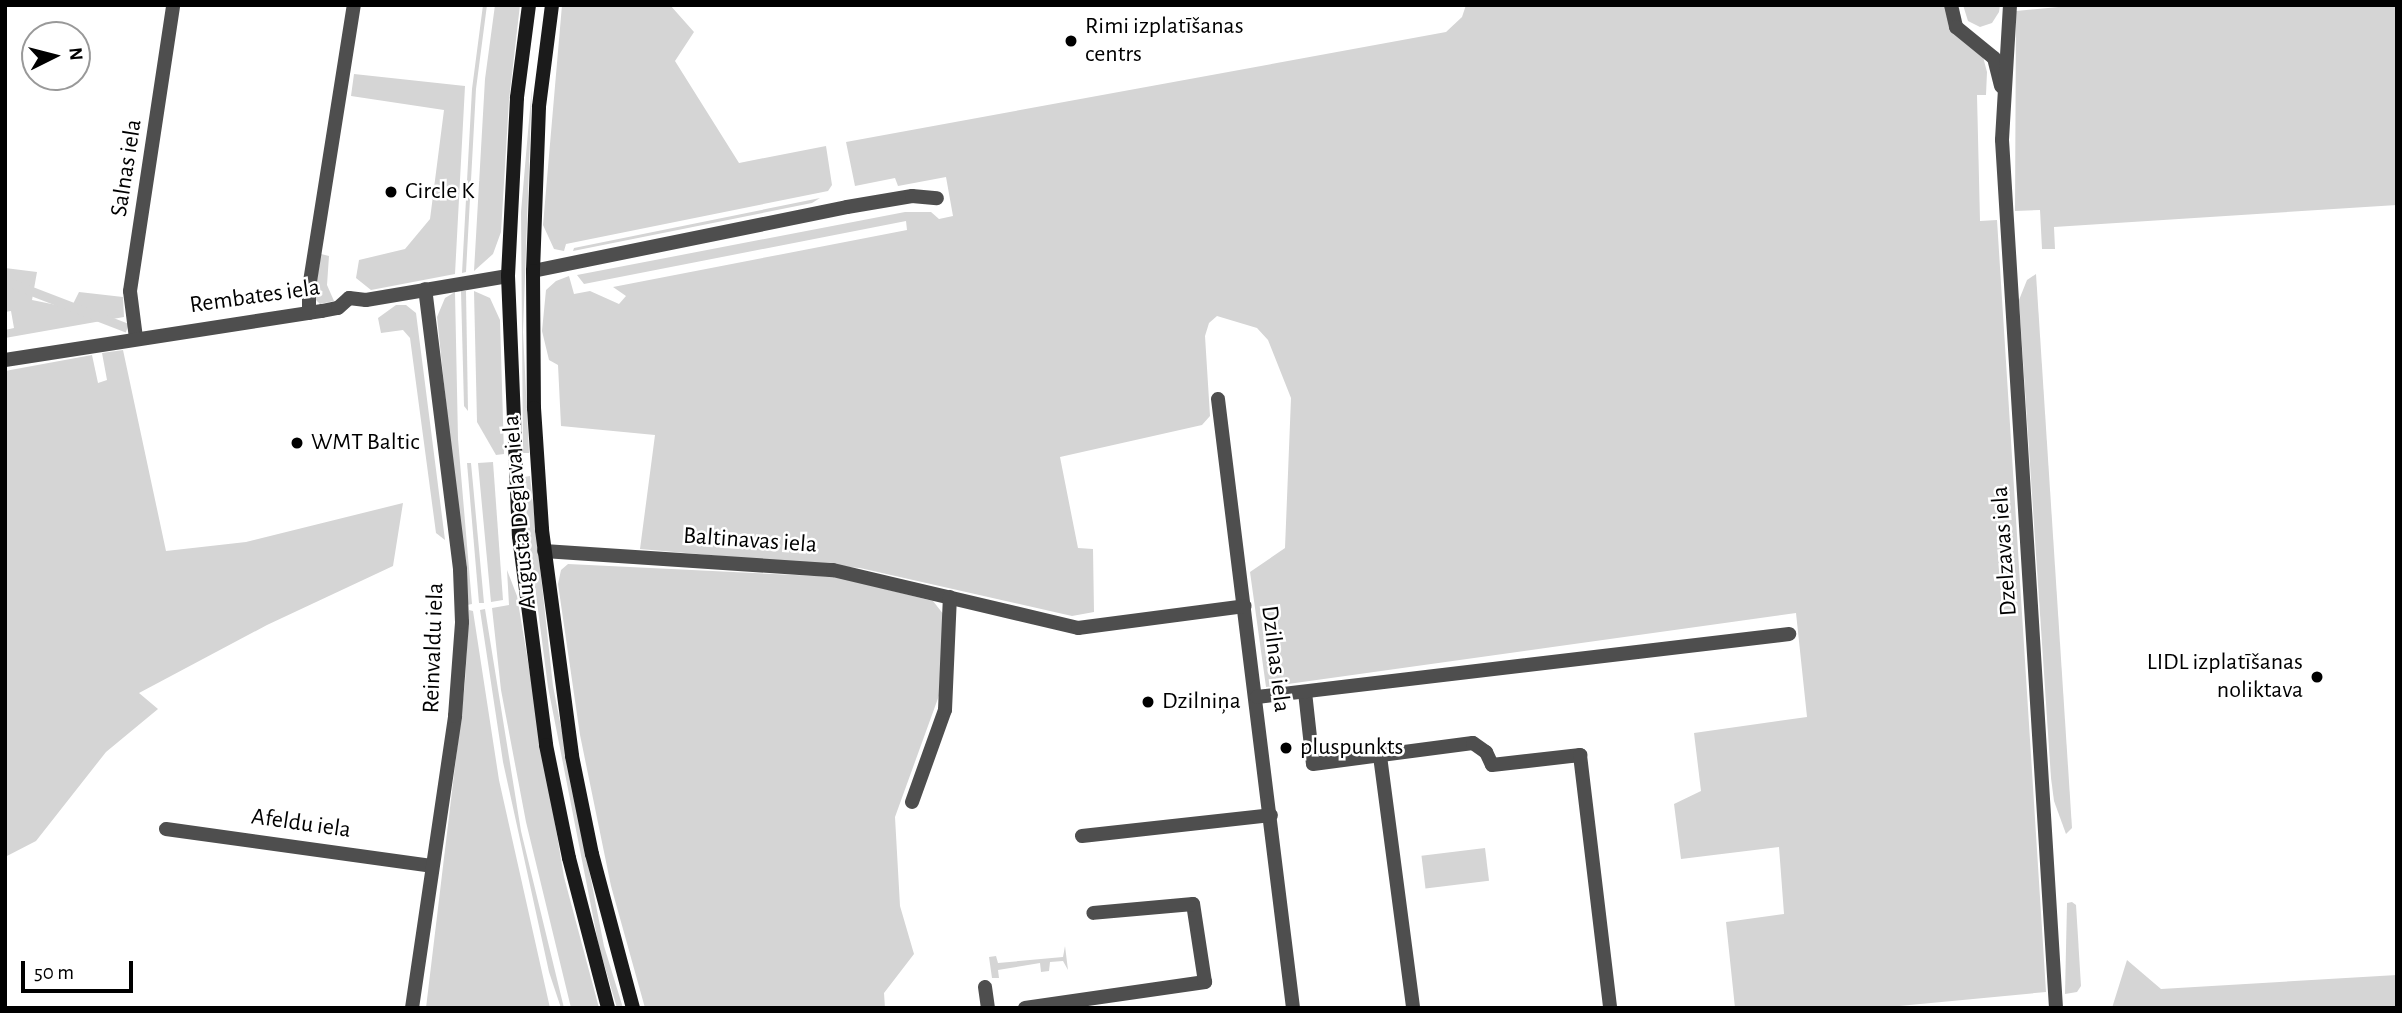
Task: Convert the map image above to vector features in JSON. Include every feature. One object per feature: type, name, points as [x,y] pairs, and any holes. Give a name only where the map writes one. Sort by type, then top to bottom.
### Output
[{"type":"main road","name":"Augusta Deglava iela","points":[[529,5],[520,74],[508,276],[514,458],[533,655],[569,858],[608,1008]]},
{"type":"main road","name":"Augusta Deglava iela","points":[[552,5],[543,77],[533,271],[534,408],[544,551],[572,756],[592,854],[633,1008]]},
{"type":"main road","points":[[520,74],[543,77]]},
{"type":"street","name":"Salnas iela","points":[[136,338],[130,291],[173,5]]},
{"type":"street","points":[[309,313],[309,288],[354,5]]},
{"type":"street","name":"Dzelzavas iela","points":[[1951,5],[1956,27],[1994,58],[2003,91],[2008,261],[2056,1008]]},
{"type":"street","name":"Dzelzavas iela","points":[[2003,91],[2009,64],[2010,5]]},
{"type":"street","points":[[533,271],[847,207],[912,196],[937,198]]},
{"type":"street","name":"Rembates iela","points":[[5,360],[338,308],[349,298],[366,300],[508,276]]},
{"type":"street","name":"Reinvaldu iela","points":[[412,1008],[430,866],[455,716],[462,622],[460,569],[425,289]]},
{"type":"street","name":"Dzilnas iela","points":[[1218,399],[1257,697],[1293,1008]]},
{"type":"street","name":"Baltinavas iela","points":[[544,551],[833,570],[1077,628],[1245,606]]},
{"type":"street","points":[[912,802],[945,710],[950,597]]},
{"type":"street","points":[[1257,697],[1789,634]]},
{"type":"street","points":[[1305,692],[1313,764],[1473,743],[1486,752],[1492,765],[1580,755],[1610,1008]]},
{"type":"street","points":[[1380,756],[1413,1008]]},
{"type":"street","points":[[1082,836],[1271,815]]},
{"type":"street","name":"Afeldu iela","points":[[166,829],[430,866]]},
{"type":"street","points":[[1025,1008],[1205,982],[1194,904],[1093,913]]},
{"type":"street","points":[[985,987],[988,1008]]},
{"type":"shaded area","points":[[483,5],[487,5],[476,89],[466,272],[462,273],[472,89]]},
{"type":"shaded area","points":[[495,5],[520,5],[509,100],[501,232],[493,254],[474,271],[485,79]]},
{"type":"shaded area","points":[[562,5],[670,5],[694,32],[675,61],[739,163],[826,146],[832,185],[828,191],[566,244],[564,251],[554,249],[543,225]]},
{"type":"shaded area","points":[[1466,5],[1946,5],[1982,53],[1987,72],[1986,95],[1977,95],[1980,221],[1997,220],[2046,992],[1878,1008],[1735,1008],[1726,922],[1784,914],[1779,847],[1681,859],[1674,804],[1701,791],[1694,733],[1807,717],[1796,613],[1266,687],[1250,572],[1285,548],[1291,398],[1268,340],[1257,328],[1217,316],[1209,323],[1205,336],[1210,416],[1202,425],[1060,457],[1078,548],[1093,549],[1094,612],[1072,616],[860,568],[640,549],[655,435],[561,426],[558,365],[549,360],[542,331],[546,290],[556,281],[569,276],[574,294],[590,291],[619,304],[626,296],[613,287],[907,230],[906,221],[584,284],[577,275],[905,212],[931,212],[939,219],[953,216],[946,177],[898,186],[895,178],[855,186],[846,142],[1446,32],[1462,17]]},
{"type":"shaded area","points":[[1963,5],[2000,5],[1992,23],[1980,27],[1968,21]]},
{"type":"shaded area","points":[[2080,5],[2397,5],[2397,205],[2054,227],[2055,249],[2042,249],[2040,210],[2015,211],[2016,11]]},
{"type":"shaded area","points":[[354,74],[465,86],[455,274],[371,290],[356,278],[359,260],[405,249],[430,219],[444,110],[351,96]]},
{"type":"shaded area","points":[[532,86],[523,332],[529,453],[523,453],[521,212]]},
{"type":"shaded area","points":[[820,198],[812,203],[573,251],[574,248]]},
{"type":"shaded area","points":[[321,254],[329,256],[327,285],[334,301],[320,304],[314,298]]},
{"type":"shaded area","points":[[5,268],[37,272],[32,300],[71,308],[79,292],[123,297],[124,317],[5,338],[5,330],[14,328],[11,311],[5,312]]},
{"type":"shaded area","points":[[2036,274],[2072,828],[2066,834],[2054,801],[2051,778],[2019,300],[2027,280]]},
{"type":"shaded area","points":[[11,279],[129,324],[126,332],[8,287]]},
{"type":"shaded area","points":[[461,291],[466,291],[468,411],[464,406]]},
{"type":"shaded area","points":[[474,291],[490,298],[500,320],[504,454],[496,455],[477,422]]},
{"type":"shaded area","points":[[455,292],[458,439],[472,604],[467,605],[437,317],[445,298]]},
{"type":"shaded area","points":[[396,305],[406,305],[416,313],[445,540],[436,533],[410,338],[403,330],[381,333],[378,318]]},
{"type":"shaded area","points":[[123,350],[166,551],[246,542],[403,503],[393,566],[267,625],[139,693],[158,709],[106,752],[36,841],[5,857],[5,371],[92,355],[98,383],[107,380],[102,353]]},
{"type":"shaded area","points":[[493,462],[503,600],[491,602],[478,463]]},
{"type":"shaded area","points":[[467,463],[471,463],[484,603],[479,603]]},
{"type":"shaded area","points":[[530,476],[553,686],[604,946],[623,1008],[617,1008],[599,947],[548,687],[528,533],[524,477]]},
{"type":"shaded area","points":[[568,564],[837,577],[933,601],[944,615],[941,690],[895,817],[900,906],[914,954],[884,993],[885,1008],[645,1008],[611,886],[580,735],[558,584],[561,570]]},
{"type":"shaded area","points":[[507,570],[517,596],[564,877],[599,1008],[571,1008],[526,822],[501,690],[492,608],[509,605]]},
{"type":"shaded area","points":[[485,609],[521,831],[564,1008],[561,1008],[549,972],[503,762],[480,610]]},
{"type":"shaded area","points":[[469,610],[473,611],[499,780],[550,1008],[426,1008],[465,683]]},
{"type":"shaded area","points":[[1485,848],[1489,881],[1425,889],[1421,856]]},
{"type":"shaded area","points":[[2067,903],[2076,905],[2081,986],[2077,992],[2065,994]]},
{"type":"shaded area","points":[[1065,946],[1068,970],[1063,961],[1050,962],[1049,971],[1041,972],[1040,963],[998,970],[999,978],[992,978],[989,957],[996,956],[998,963],[1063,957]]},
{"type":"shaded area","points":[[2127,960],[2161,989],[2397,975],[2397,1008],[2112,1008]]},
{"type":"place","name":"Rimi izplatīšanas centrs","points":[[1071,41]]},
{"type":"place","name":"Circle K","points":[[391,192]]},
{"type":"place","name":"WMT Baltic","points":[[297,443]]},
{"type":"place","name":"LIDL izplatīšanas noliktava","points":[[2317,677]]},
{"type":"place","name":"Dzilniņa","points":[[1148,702]]},
{"type":"place","name":"pluspunkts","points":[[1286,748]]}]
